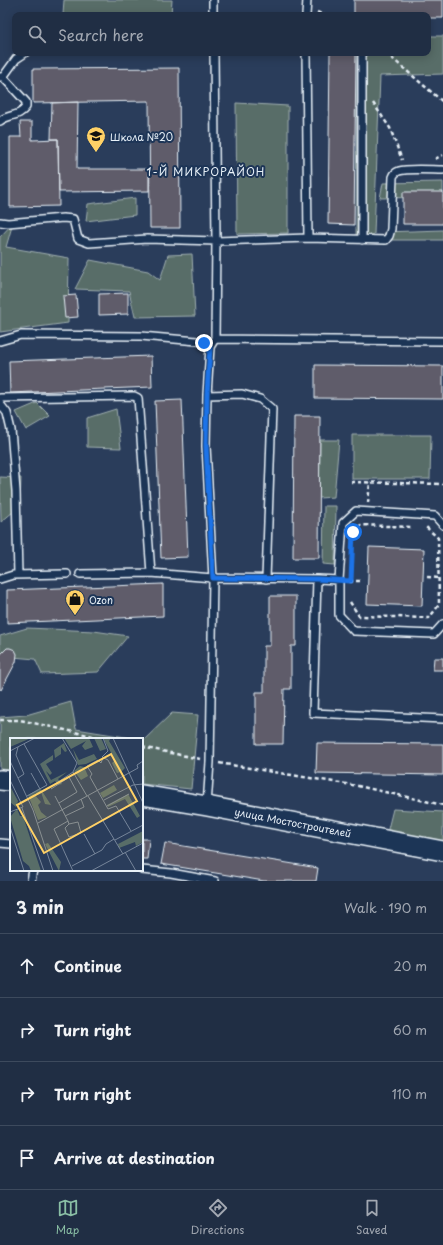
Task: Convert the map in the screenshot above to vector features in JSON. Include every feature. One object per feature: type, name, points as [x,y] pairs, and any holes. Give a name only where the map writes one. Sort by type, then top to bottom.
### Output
[{"type":"main road","points":[[0,780],[10,781]]},
{"type":"main road","name":"улица Мостостроителей","points":[[143,795],[207,806],[443,852]]},
{"type":"lane","points":[[213,0],[213,12]]},
{"type":"lane","points":[[306,12],[307,0]]},
{"type":"lane","points":[[0,121],[5,117],[20,113],[26,107],[26,102],[1,77],[16,59],[20,56]]},
{"type":"lane","points":[[207,806],[210,762],[213,578],[206,446],[210,347],[215,339],[216,241],[214,56]]},
{"type":"lane","points":[[306,56],[308,238]]},
{"type":"lane","points":[[362,56],[362,240]]},
{"type":"lane","points":[[0,222],[8,223],[63,218],[73,219],[78,239],[89,243],[147,239],[216,241],[308,238],[386,240],[391,229],[393,177],[395,173],[399,170],[443,170]]},
{"type":"lane","points":[[0,341],[21,336],[141,336],[197,341],[210,347]]},
{"type":"lane","points":[[215,339],[443,341]]},
{"type":"lane","points":[[207,394],[242,394],[260,399],[272,409],[266,579]]},
{"type":"lane","points":[[0,398],[134,396],[138,398],[150,573]]},
{"type":"lane","points":[[0,404],[7,413],[11,430],[16,491],[18,575]]},
{"type":"lane","points":[[443,525],[435,516],[356,511],[343,523],[338,616],[354,631],[434,634],[443,624]]},
{"type":"lane","points":[[80,574],[150,573],[213,578],[339,580]]},
{"type":"lane","points":[[0,578],[18,575],[67,574]]},
{"type":"lane","points":[[317,579],[313,713],[443,718]]},
{"type":"lane","points":[[0,843],[10,844]]},
{"type":"lane","points":[[143,870],[171,873],[215,881]]},
{"type":"lane","points":[[31,881],[33,871]]},
{"type":"path","points":[[389,56],[443,102]]},
{"type":"path","points":[[362,86],[390,128],[406,170]]},
{"type":"path","points":[[351,482],[443,484]]},
{"type":"path","points":[[350,596],[350,604],[359,616],[429,618],[439,604],[438,538],[426,527],[362,525],[353,532],[353,539]]},
{"type":"path","points":[[351,574],[351,588]]},
{"type":"path","points":[[427,577],[439,578]]},
{"type":"path","points":[[339,580],[362,581]]},
{"type":"path","points":[[0,720],[20,720],[101,738]]},
{"type":"path","points":[[143,747],[210,762],[264,772],[358,786],[443,804]]},
{"type":"green space","points":[[64,0],[172,0],[171,12],[63,12]]},
{"type":"green space","points":[[431,36],[443,36],[443,74],[380,76],[374,234],[356,238],[357,56],[431,56]]},
{"type":"green space","points":[[236,103],[288,106],[288,233],[237,234]]},
{"type":"green space","points":[[443,182],[443,197],[380,198],[383,183]]},
{"type":"green space","points":[[135,198],[135,215],[86,221],[88,204]]},
{"type":"green space","points":[[13,223],[6,247],[69,258],[68,323],[0,332],[0,237]]},
{"type":"green space","points":[[443,230],[443,240],[386,240],[384,232]]},
{"type":"green space","points":[[192,254],[195,316],[135,317],[129,291],[75,289],[90,260],[148,271],[160,280],[168,255]]},
{"type":"green space","points":[[37,403],[50,416],[26,430],[16,412]]},
{"type":"green space","points":[[116,409],[121,448],[87,447],[87,418]]},
{"type":"green space","points":[[352,435],[431,435],[430,479],[352,479]]},
{"type":"green space","points":[[320,440],[339,440],[334,497],[319,498]]},
{"type":"green space","points":[[0,477],[21,478],[20,506],[1,522]]},
{"type":"green space","points":[[324,506],[336,506],[335,565],[323,564]]},
{"type":"green space","points":[[27,628],[94,631],[128,636],[98,672],[42,674],[35,659],[2,656],[0,659],[0,636]]},
{"type":"green space","points":[[71,702],[76,729],[132,738],[10,738],[10,770],[0,769],[0,717],[26,715]]},
{"type":"green space","points":[[172,713],[198,715],[191,789],[143,784],[144,740]]},
{"type":"green space","points":[[393,809],[443,812],[443,843],[386,837]]},
{"type":"building","points":[[354,0],[443,0],[443,18],[431,18],[431,12],[354,12]]},
{"type":"building","points":[[330,56],[356,56],[354,225],[328,224]]},
{"type":"building","points":[[179,68],[180,228],[150,228],[149,101],[33,103],[33,69]]},
{"type":"building","points":[[78,102],[77,169],[149,169],[149,191],[59,192],[58,139],[51,139],[52,103]]},
{"type":"building","points":[[20,122],[32,122],[32,140],[58,139],[59,206],[10,207],[10,137],[21,137]]},
{"type":"building","points":[[403,192],[443,192],[443,224],[403,224]]},
{"type":"building","points":[[128,293],[128,314],[99,315],[99,294]]},
{"type":"building","points":[[76,295],[78,317],[65,318],[63,296]]},
{"type":"building","points":[[151,356],[152,387],[10,393],[9,361]]},
{"type":"building","points":[[315,365],[443,366],[443,399],[315,398]]},
{"type":"building","points":[[182,400],[188,557],[161,558],[155,401]]},
{"type":"building","points":[[294,416],[320,416],[319,558],[293,558]]},
{"type":"building","points":[[369,547],[424,549],[422,606],[367,604]]},
{"type":"building","points":[[163,584],[163,616],[7,623],[7,590]]},
{"type":"building","points":[[270,596],[296,596],[296,646],[291,646],[291,689],[284,689],[283,744],[256,744],[256,692],[264,692],[264,646],[270,646]]},
{"type":"building","points":[[7,648],[15,650],[17,654],[16,662],[1,690],[0,655]]},
{"type":"building","points":[[434,658],[443,658],[443,670],[433,670]]},
{"type":"building","points":[[317,743],[443,744],[443,775],[316,773]]},
{"type":"building","points":[[143,839],[149,839],[147,859],[143,859]]},
{"type":"building","points":[[165,843],[318,868],[316,881],[264,881],[161,864]]},
{"type":"place","name":"Школа №20","points":[[96,153]]},
{"type":"place","name":"Ozon","points":[[75,616]]},
{"type":"district","name":"1-Й МИКРОРАЙОН","points":[[206,171]]},
{"type":"route","points":[[204,343],[210,347],[206,446],[213,578],[317,579],[351,581],[353,532]]}]
